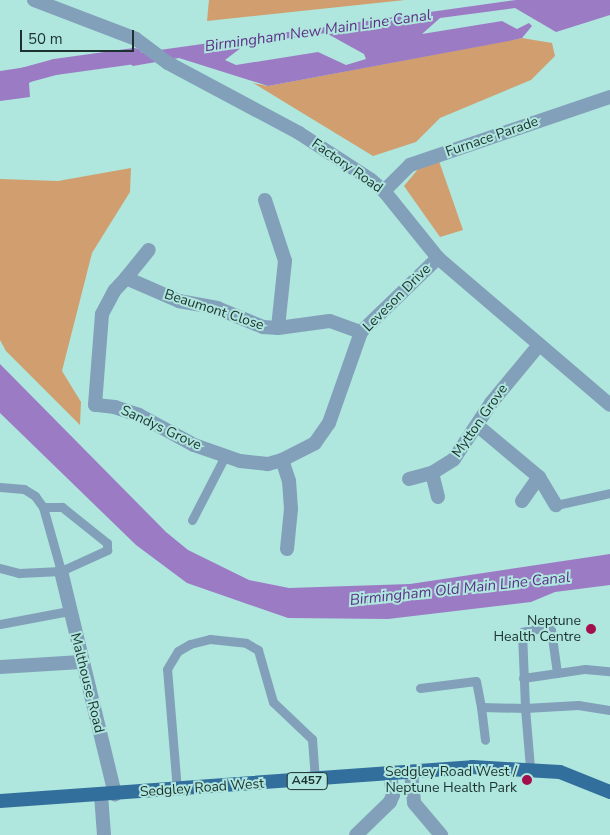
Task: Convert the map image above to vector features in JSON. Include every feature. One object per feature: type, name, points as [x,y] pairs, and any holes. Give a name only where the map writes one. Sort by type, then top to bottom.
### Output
[{"type":"main road","name":"Sedgley Road West","points":[[0,801],[108,795],[472,767],[530,768],[576,777],[610,792]]},
{"type":"street","name":"Factory Road","points":[[40,1],[136,39],[168,63],[299,133],[384,191],[438,258],[610,405]]},
{"type":"street","name":"Furnace Parade","points":[[384,191],[410,165],[610,97]]},
{"type":"street","points":[[265,200],[285,261],[278,328]]},
{"type":"street","points":[[126,278],[149,250]]},
{"type":"street","name":"Leveson Drive","points":[[282,460],[315,443],[329,423],[361,332],[438,258]]},
{"type":"street","name":"Beaumont Close","points":[[126,278],[179,300],[217,308],[244,321],[278,328],[330,321],[361,332]]},
{"type":"street","name":"Sandys Grove","points":[[126,278],[115,290],[102,314],[95,405],[115,407],[139,415],[194,445],[225,456],[256,463],[282,460]]},
{"type":"street","name":"Mytton Grove","points":[[409,479],[432,473],[454,459],[478,426],[490,403],[540,345]]},
{"type":"street","points":[[478,426],[539,477],[556,505]]},
{"type":"street","points":[[282,460],[289,481],[291,508],[287,548]]},
{"type":"street","points":[[432,473],[438,497]]},
{"type":"street","points":[[522,501],[539,477]]},
{"type":"street","name":"Malthouse Road","points":[[61,571],[108,795],[104,835]]},
{"type":"street","points":[[0,667],[81,662]]},
{"type":"street","points":[[411,772],[414,803],[441,835]]},
{"type":"street","points":[[356,835],[390,802],[392,795],[390,774]]},
{"type":"lane","points":[[192,520],[225,456]]},
{"type":"lane","points":[[0,488],[24,489],[34,496],[43,507],[61,571]]},
{"type":"lane","points":[[556,505],[610,493]]},
{"type":"lane","points":[[0,568],[20,573],[61,571],[107,550],[107,543],[62,507],[43,507]]},
{"type":"lane","points":[[0,624],[69,611]]},
{"type":"lane","points":[[530,768],[520,636],[525,630],[547,627],[551,630],[557,673]]},
{"type":"lane","points":[[177,790],[167,669],[178,651],[190,644],[210,639],[246,643],[258,650],[274,702],[312,739],[315,780]]},
{"type":"lane","points":[[522,678],[585,669],[610,671]]},
{"type":"lane","points":[[420,688],[476,681],[485,740]]},
{"type":"lane","points":[[481,707],[525,708],[578,705],[610,710]]},
{"type":"shaded area","points":[[209,0],[405,0],[207,21]]},
{"type":"shaded area","points":[[522,38],[552,43],[555,56],[531,80],[440,118],[416,142],[373,156],[253,83],[268,86]]},
{"type":"shaded area","points":[[439,161],[463,230],[440,237],[404,186],[419,168]]},
{"type":"shaded area","points":[[131,168],[130,192],[92,253],[62,371],[81,402],[80,425],[6,351],[0,340],[0,179],[58,181]]},
{"type":"water","points":[[516,0],[610,0],[610,15],[556,32],[515,8],[440,18],[422,34],[502,21],[517,29],[529,23],[532,26],[522,38],[509,41],[268,86],[179,58],[133,66],[126,61],[112,59],[131,54]],"holes":[[[326,33],[364,54],[366,59],[346,65],[318,52],[236,65],[225,60],[246,44]]]},
{"type":"water","points":[[47,64],[55,67],[29,83],[30,97],[0,101],[0,71]]},
{"type":"water","name":"Birmingham Old Main Line Canal","points":[[0,364],[166,532],[188,550],[249,580],[289,588],[410,584],[610,554],[610,585],[555,592],[531,602],[388,619],[288,618],[187,583],[136,545],[0,413]]},
{"type":"waterway","name":"Birmingham New Main Line Canal","points":[[0,82],[55,67],[134,56]]},
{"type":"place","name":"Neptune Health Centre","points":[[591,629]]},
{"type":"place","name":"Sedgley Road West / Neptune Health Park","points":[[527,780]]}]
